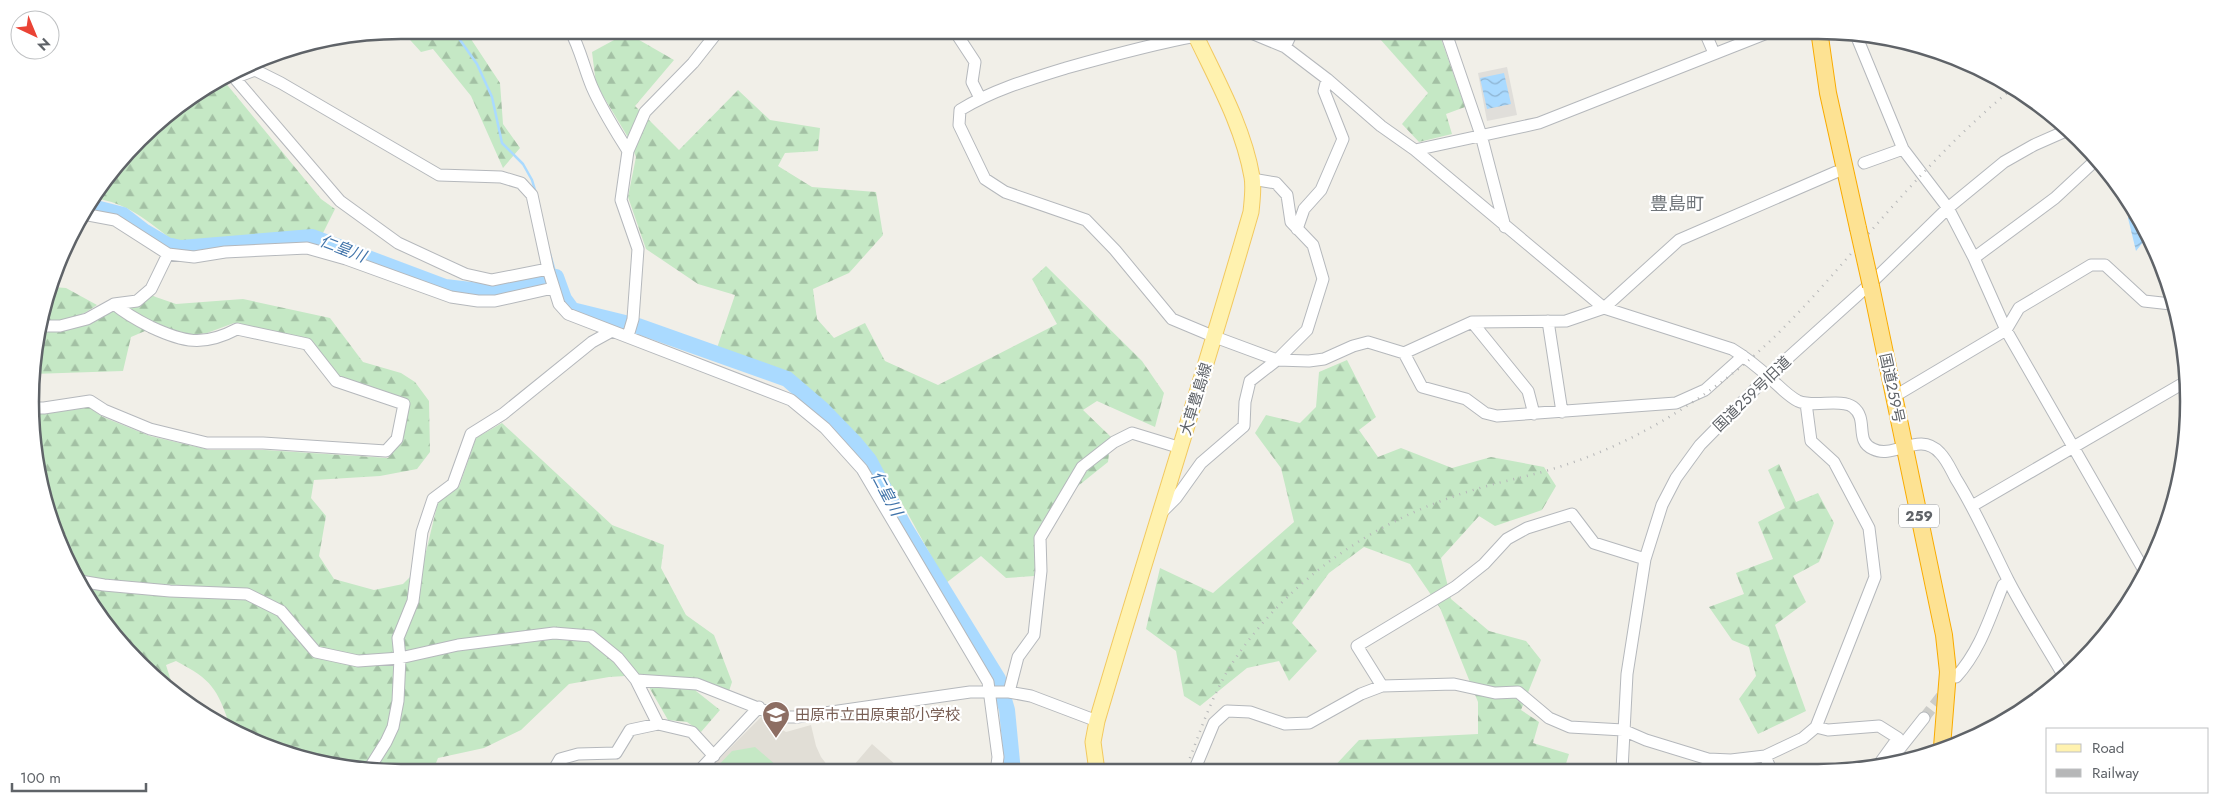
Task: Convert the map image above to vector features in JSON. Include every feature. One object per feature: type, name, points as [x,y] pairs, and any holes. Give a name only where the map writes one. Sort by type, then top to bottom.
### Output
[{"type":"highway","name":"国道259号","points":[[1820,39],[1828,93],[1872,286],[1944,635],[1948,672],[1942,742]]},
{"type":"main road","name":"大草豊島線","points":[[1096,764],[1093,742],[1097,721],[1157,517],[1215,337],[1251,212],[1252,180],[1237,126],[1197,39]]},
{"type":"street","points":[[575,39],[591,86],[628,151]]},
{"type":"street","points":[[628,336],[633,318],[638,249],[621,200],[628,151],[645,112],[693,63],[712,39]]},
{"type":"street","points":[[958,39],[975,62],[972,82],[980,98]]},
{"type":"street","points":[[1170,39],[1026,80],[980,98],[960,110],[959,125],[985,179],[1005,192],[1086,220],[1115,250],[1172,319],[1277,360],[1309,361],[1324,358],[1352,346],[1368,342],[1404,352],[1472,322],[1566,321],[1604,308],[1679,240],[1836,172]]},
{"type":"street","points":[[1266,39],[1285,47],[1327,79],[1381,126],[1415,150],[1604,308],[1732,349],[1793,397],[1806,403],[1842,404],[1853,407],[1862,418],[1861,433],[1864,441],[1874,450],[1882,452],[1914,444],[1932,445],[1942,454],[1972,506],[2009,582],[2061,671]]},
{"type":"street","points":[[1285,47],[1289,39]]},
{"type":"street","points":[[1448,39],[1481,135],[1505,227]]},
{"type":"street","points":[[1708,39],[1714,53]]},
{"type":"street","points":[[1415,150],[1538,124],[1751,39]]},
{"type":"street","points":[[1859,41],[1903,149],[1948,208],[1974,258],[2006,330],[2142,565]]},
{"type":"street","points":[[252,71],[255,70],[281,83],[439,175],[501,177],[520,183],[532,195],[553,288],[559,304],[568,314],[791,400],[825,428],[862,468],[988,682],[998,757],[997,764]]},
{"type":"street","points":[[235,79],[340,201],[398,244],[465,274],[492,280],[548,269]]},
{"type":"street","points":[[1298,229],[1304,209],[1320,190],[1343,139],[1324,91],[1327,79]]},
{"type":"street","name":"国道259号旧道","points":[[1622,764],[1627,674],[1645,559],[1662,505],[1676,478],[1700,445],[1768,376],[1870,284],[1948,208],[2004,162],[2034,145],[2061,133]]},
{"type":"street","points":[[1864,163],[1903,149]]},
{"type":"street","points":[[1974,258],[2055,198],[2092,164]]},
{"type":"street","points":[[1157,517],[1176,498],[1200,463],[1244,426],[1245,402],[1250,381],[1277,360],[1307,330],[1323,279],[1313,245],[1291,222],[1287,195],[1276,183],[1252,180]]},
{"type":"street","points":[[90,215],[115,220],[168,254],[194,257],[225,252],[307,248],[346,259],[451,297],[478,301],[496,301],[553,288]]},
{"type":"street","points":[[47,326],[60,326],[87,319],[114,304],[137,301],[151,289],[168,254]]},
{"type":"street","points":[[1893,395],[2006,330],[2018,308],[2091,265],[2105,265],[2144,301],[2167,304]]},
{"type":"street","points":[[39,408],[90,401],[104,410],[150,429],[207,443],[263,443],[386,451],[397,439],[404,404],[336,381],[308,344],[237,329],[228,334],[200,341],[178,339],[127,315],[114,304]]},
{"type":"street","points":[[1548,321],[1562,412]]},
{"type":"street","points":[[1472,322],[1528,391],[1534,414]]},
{"type":"street","points":[[373,763],[386,742],[393,726],[398,701],[400,658],[398,638],[413,601],[422,532],[433,499],[453,484],[471,434],[503,414],[592,342],[612,331]]},
{"type":"street","points":[[1404,352],[1422,387],[1466,399],[1485,413],[1496,416],[1676,403],[1705,390],[1743,356]]},
{"type":"street","points":[[1972,506],[2179,386]]},
{"type":"street","points":[[1197,764],[1214,723],[1227,711],[1250,712],[1285,724],[1309,723],[1361,694],[1382,686],[1454,684],[1495,693],[1518,692],[1549,718],[1570,727],[1623,730],[1646,740],[1708,759],[1731,760],[1765,756],[1803,738],[1816,726],[1875,578],[1869,528],[1834,462],[1811,441],[1806,403]]},
{"type":"street","points":[[1009,692],[1018,657],[1034,635],[1042,571],[1040,538],[1082,467],[1114,442],[1132,433],[1180,448]]},
{"type":"street","points":[[1382,686],[1357,646],[1455,587],[1484,564],[1507,539],[1526,528],[1572,514],[1594,544],[1645,559]]},
{"type":"street","points":[[87,582],[170,590],[247,594],[281,611],[316,652],[358,661],[400,658],[458,645],[554,633],[592,636],[618,658],[636,680],[658,724]]},
{"type":"street","points":[[1956,677],[1968,665],[1978,646],[2003,585],[2009,582]]},
{"type":"street","points":[[636,680],[698,684],[781,716],[798,718],[970,692],[1009,692],[1031,696],[1097,721]]},
{"type":"street","points":[[706,764],[764,709]]},
{"type":"street","points":[[1895,756],[1924,718]]},
{"type":"street","points":[[557,764],[560,759],[578,754],[616,753],[630,730],[658,724],[692,732],[714,756]]},
{"type":"street","points":[[1816,726],[1828,730],[1879,726],[1898,738],[1884,758]]},
{"type":"street","points":[[1765,756],[1768,764]]},
{"type":"shaded area","points":[[1507,67],[1517,115],[1487,121],[1478,73]]},
{"type":"shaded area","name":"田原市立田原東部小学校","points":[[761,717],[786,732],[811,725],[816,746],[826,764],[714,764]]},
{"type":"shaded area","points":[[872,744],[895,764],[855,764]]},
{"type":"green space","points":[[409,39],[471,39],[500,83],[503,124],[520,148],[503,168],[471,96],[433,49],[421,52]]},
{"type":"green space","points":[[616,39],[637,39],[674,60],[635,106],[679,150],[738,90],[770,120],[820,128],[818,151],[785,153],[778,166],[812,187],[876,192],[883,235],[849,273],[813,289],[817,319],[834,338],[865,323],[885,361],[938,385],[1057,324],[1032,279],[1046,266],[1142,361],[1164,393],[1155,427],[1097,401],[1083,410],[1111,437],[1108,462],[1053,506],[1034,536],[1037,558],[1034,576],[1006,578],[981,556],[946,583],[897,494],[860,439],[790,376],[717,348],[735,295],[698,284],[646,249],[628,197],[636,157],[629,139],[596,84],[592,52]]},
{"type":"green space","points":[[1380,39],[1441,39],[1465,107],[1446,114],[1452,134],[1419,142],[1402,124],[1428,93]]},
{"type":"green space","points":[[226,84],[321,199],[335,209],[323,233],[175,242],[137,214],[101,199],[129,162],[145,145],[181,114]]},
{"type":"green space","points":[[57,287],[66,288],[97,305],[85,313],[58,321],[48,321]]},
{"type":"green space","points":[[150,295],[176,304],[243,299],[330,318],[363,362],[401,373],[415,382],[429,401],[430,452],[417,469],[380,476],[314,480],[311,498],[326,516],[319,556],[334,579],[374,590],[403,584],[423,564],[438,502],[459,487],[476,438],[502,423],[612,525],[664,545],[661,568],[686,615],[714,635],[732,682],[729,691],[693,679],[696,691],[720,710],[701,732],[687,722],[668,720],[642,675],[609,677],[569,684],[521,730],[484,748],[438,758],[436,764],[378,763],[331,757],[285,745],[228,720],[212,686],[198,674],[176,661],[166,665],[171,681],[162,674],[129,641],[87,583],[66,540],[51,495],[42,449],[40,414],[87,406],[103,417],[150,436],[210,450],[265,450],[388,458],[403,439],[409,400],[339,376],[312,341],[234,323],[207,333],[185,336],[145,331],[131,337],[123,371],[40,374],[46,332],[62,331]]},
{"type":"green space","points":[[1347,360],[1376,417],[1359,430],[1378,457],[1401,448],[1452,468],[1491,457],[1544,467],[1556,486],[1542,510],[1495,526],[1479,516],[1441,558],[1451,599],[1489,631],[1526,641],[1541,660],[1521,710],[1539,722],[1533,743],[1569,754],[1566,764],[1337,764],[1359,740],[1478,734],[1478,702],[1440,608],[1410,564],[1364,547],[1329,573],[1292,623],[1317,651],[1289,681],[1279,661],[1247,668],[1200,706],[1184,696],[1176,651],[1146,629],[1160,568],[1213,593],[1294,522],[1281,468],[1255,433],[1266,415],[1300,423],[1316,407],[1319,372]]},
{"type":"green space","points":[[1779,464],[1796,502],[1818,493],[1834,523],[1819,562],[1793,576],[1806,602],[1775,625],[1806,711],[1758,734],[1739,699],[1756,676],[1749,647],[1732,640],[1709,607],[1744,594],[1736,573],[1773,559],[1758,522],[1785,508],[1768,470]]},
{"type":"green space","points":[[755,747],[775,764],[720,764],[732,751]]},
{"type":"water","points":[[1504,73],[1511,104],[1487,109],[1480,78]]},
{"type":"water","points":[[2130,216],[2143,242],[2136,251],[2128,218]]},
{"type":"waterway","points":[[459,39],[477,64],[492,97],[502,143],[523,164],[535,190]]},
{"type":"waterway","name":"仁皇川","points":[[95,208],[123,215],[145,232],[167,245],[181,248],[312,237],[445,287],[488,292],[544,280]]},
{"type":"waterway","points":[[550,254],[556,275]]},
{"type":"waterway","name":"仁皇川","points":[[556,277],[564,299],[572,310],[625,323]]},
{"type":"waterway","name":"仁皇川","points":[[638,326],[787,379],[822,409],[855,443],[869,460],[905,528],[998,679],[1007,710],[1012,764]]},
{"type":"tunnel","points":[[1924,718],[1946,690]]},
{"type":"railway","points":[[1188,764],[1213,699],[1235,659],[1257,629],[1309,577],[1369,535],[1401,518],[1435,503],[1470,491],[1551,470],[1628,440],[1669,417],[1709,391],[1742,366],[1780,331],[1939,156],[2008,93]]},
{"type":"place","name":"田原市立田原東部小学校","points":[[776,739]]},
{"type":"district","name":"豊島町","points":[[1677,204]]}]
